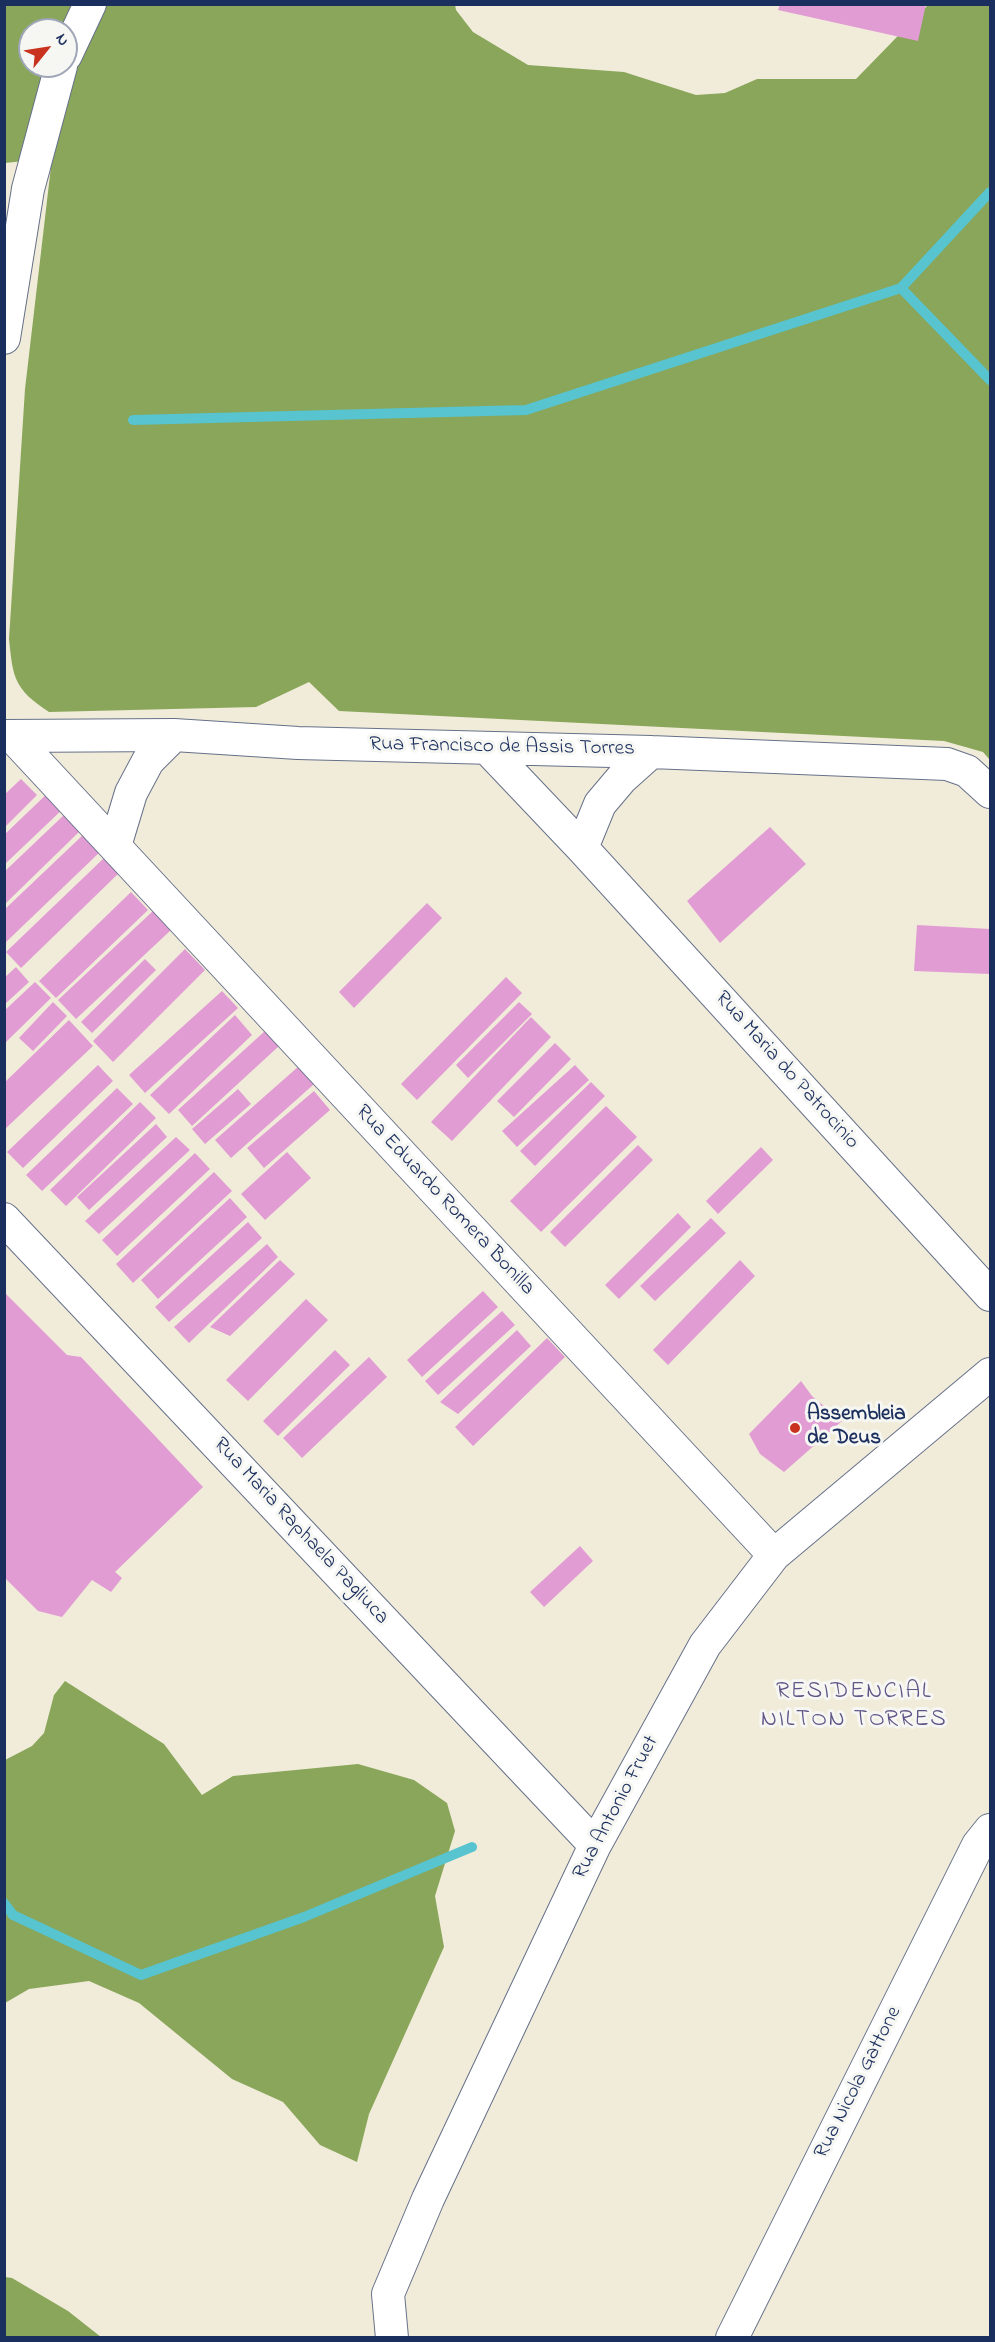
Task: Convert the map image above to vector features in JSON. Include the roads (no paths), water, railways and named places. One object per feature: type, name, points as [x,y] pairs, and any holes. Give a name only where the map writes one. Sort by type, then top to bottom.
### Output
[{"type":"street","points":[[78,30],[90,4]]},
{"type":"street","points":[[4,338],[28,189],[58,78]]},
{"type":"street","points":[[115,846],[131,793],[148,761],[174,735]]},
{"type":"street","name":"Rua Francisco de Assis Torres","points":[[9,736],[174,735],[298,743],[651,752],[947,764],[968,771],[990,792]]},
{"type":"street","name":"Rua Eduardo Romera Bonilla","points":[[9,736],[115,846],[774,1555]]},
{"type":"street","name":"Rua Maria do Patrocinio","points":[[488,749],[582,848],[990,1295]]},
{"type":"street","points":[[582,848],[600,804],[622,777],[651,752]]},
{"type":"street","name":"Rua Maria Raphaela Pagliuca","points":[[4,1220],[595,1845]]},
{"type":"street","name":"Rua Antonio Fruet","points":[[392,2337],[388,2294],[428,2199],[595,1845],[705,1645],[774,1555],[990,1374]]},
{"type":"street","name":"Rua Nicola Gattone","points":[[732,2337],[978,1845],[990,1830]]},
{"type":"waterway","points":[[133,420],[526,410],[901,288],[990,192]]},
{"type":"waterway","points":[[901,288],[990,380]]},
{"type":"waterway","points":[[4,1903],[13,1915],[141,1975],[304,1917],[472,1847]]},
{"type":"place","name":"Assembleia de Deus","points":[[795,1428]]},
{"type":"district","name":"RESIDENCIAL NILTON TORRES","points":[[854,1707]]}]
